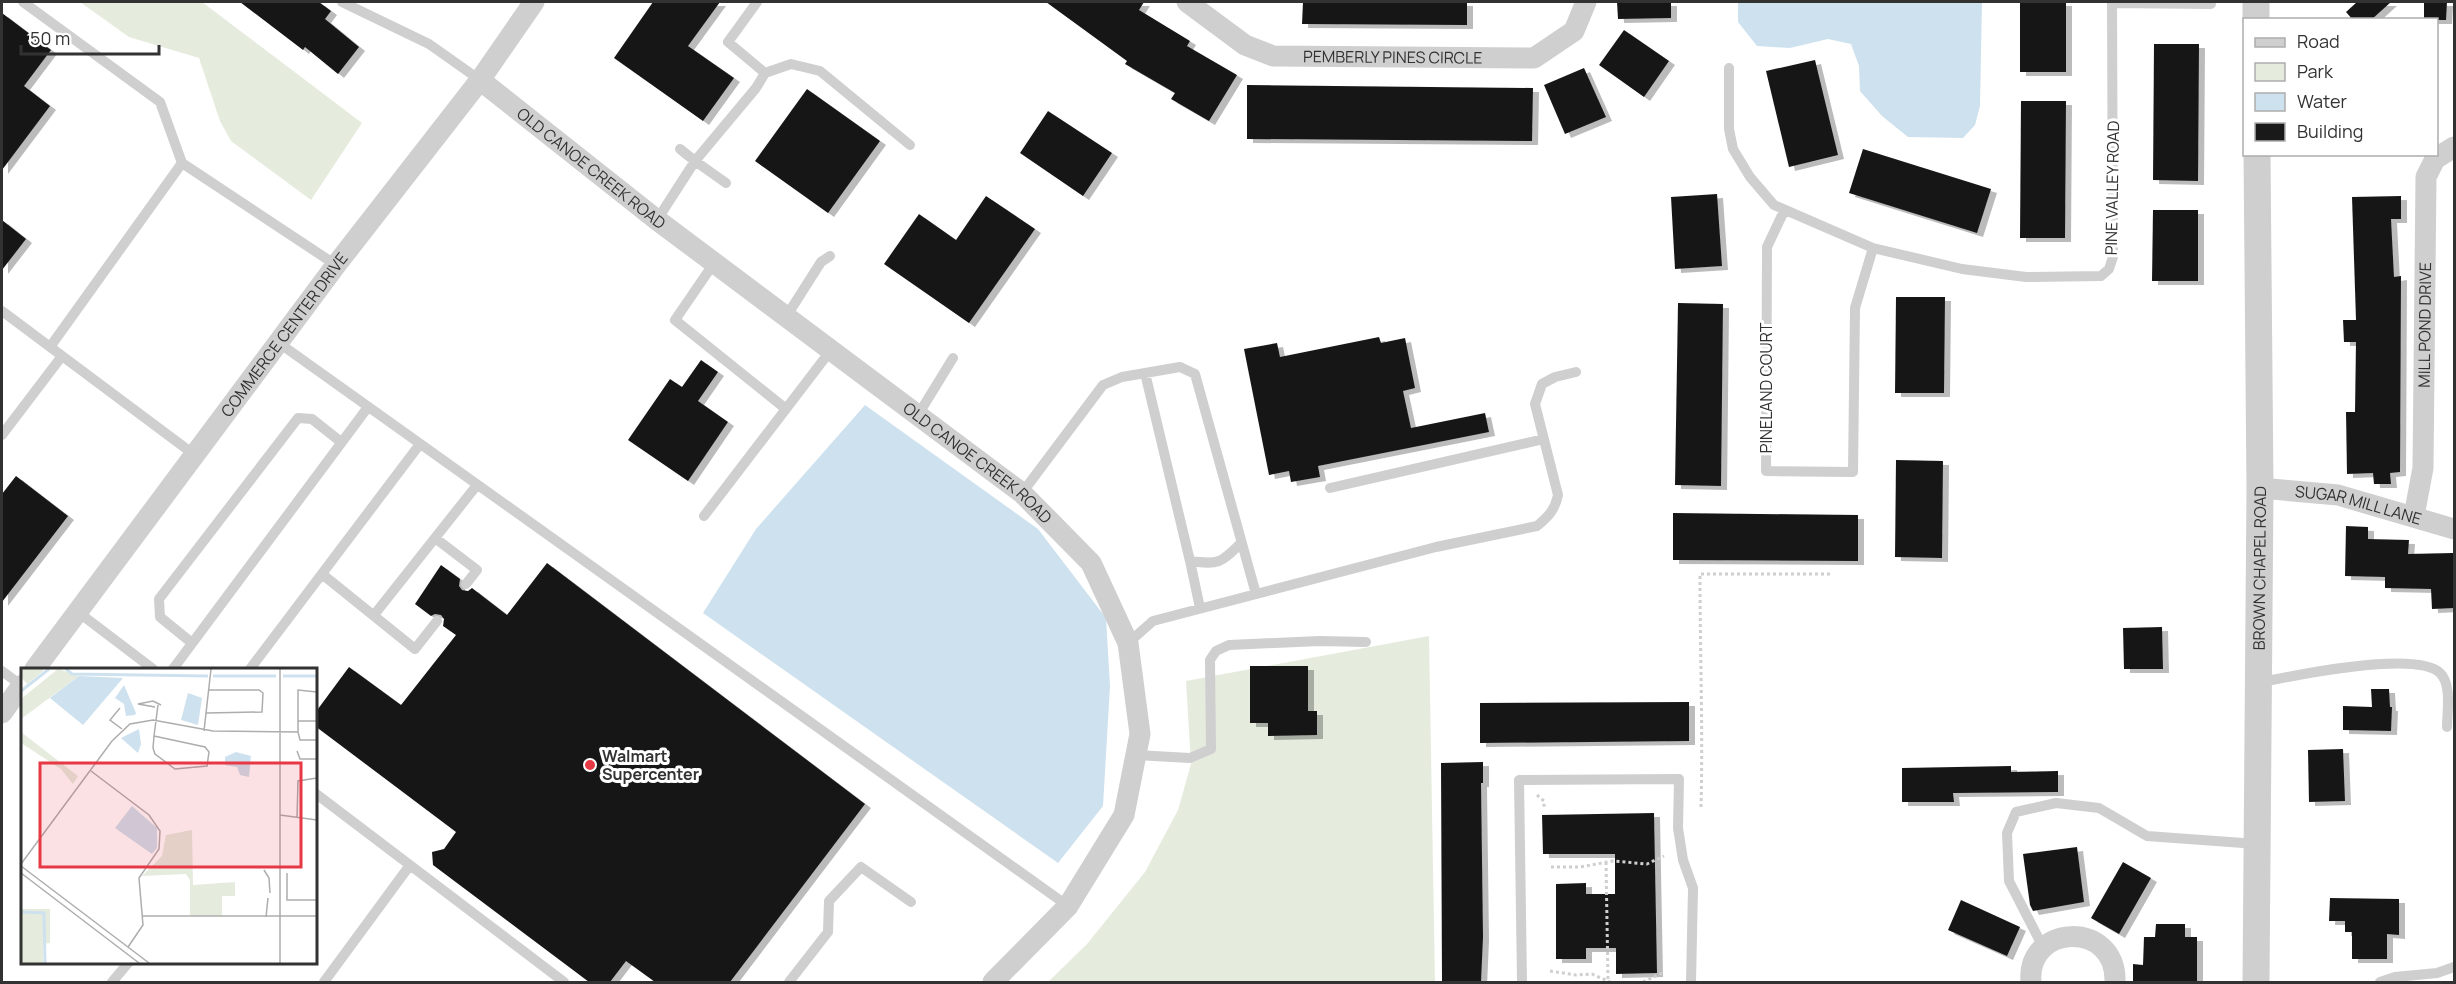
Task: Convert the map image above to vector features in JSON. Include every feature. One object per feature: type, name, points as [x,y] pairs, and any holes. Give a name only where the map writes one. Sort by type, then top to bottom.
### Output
[{"type":"street","name":"COMMERCE CENTER DRIVE","points":[[36,668],[196,456],[336,265],[480,80],[534,2]]},
{"type":"street","name":"PEMBERLY PINES CIRCLE","points":[[1187,2],[1245,45],[1273,56],[1522,58],[1534,58],[1574,31],[1586,2]]},
{"type":"street","points":[[2256,2],[2256,18]]},
{"type":"street","name":"OLD CANOE CREEK ROAD","points":[[480,80],[657,220],[1022,493],[1091,563],[1128,643],[1140,734],[1124,815],[1068,906],[993,982]]},
{"type":"street","name":"MILL POND DRIVE","points":[[2414,516],[2423,468],[2426,177],[2435,159],[2454,147]]},
{"type":"street","name":"BROWN CHAPEL ROAD","points":[[2256,982],[2260,488],[2257,156]]},
{"type":"street","name":"SUGAR MILL LANE","points":[[2260,488],[2338,495],[2454,529]]},
{"type":"street","points":[[2,713],[21,687]]},
{"type":"street","points":[[2031,982],[2030,974],[2034,959],[2054,940],[2067,936],[2080,936],[2104,949],[2112,960],[2115,982]]},
{"type":"lane","points":[[23,2],[160,102],[182,163],[336,265]]},
{"type":"lane","points":[[342,2],[429,44],[480,80]]},
{"type":"lane","points":[[757,2],[728,42],[765,73]]},
{"type":"lane","points":[[2112,2],[2211,4]]},
{"type":"lane","name":"PINE VALLEY ROAD","points":[[1729,68],[1729,129],[1733,148],[1750,177],[1774,205],[1784,211],[1873,248],[1962,269],[2026,277],[2101,276],[2109,269],[2113,257],[2112,2]]},
{"type":"lane","points":[[657,220],[695,161],[756,88],[765,73],[791,64],[820,71],[910,145]]},
{"type":"lane","points":[[680,148],[726,183]]},
{"type":"lane","points":[[50,347],[182,163]]},
{"type":"lane","name":"PINELAND COURT","points":[[1784,211],[1767,247],[1766,471],[1853,472],[1855,308],[1873,248]]},
{"type":"lane","points":[[786,317],[821,262],[830,256]]},
{"type":"lane","points":[[714,263],[675,320],[786,409]]},
{"type":"lane","points":[[2,311],[196,456]]},
{"type":"lane","points":[[279,343],[1068,906]]},
{"type":"lane","points":[[704,516],[831,350]]},
{"type":"lane","points":[[2,435],[62,356]]},
{"type":"lane","points":[[918,415],[953,358]]},
{"type":"lane","points":[[1022,493],[1103,385],[1122,377],[1180,368],[1195,374],[1256,594]]},
{"type":"lane","points":[[1128,643],[1153,621],[1436,547],[1537,526],[1556,506],[1558,495],[1535,404],[1542,384],[1555,377],[1576,372]]},
{"type":"lane","points":[[1145,373],[1200,608]]},
{"type":"lane","points":[[174,668],[368,407]]},
{"type":"lane","points":[[192,643],[160,617],[159,599],[298,418],[312,419],[341,442]]},
{"type":"lane","points":[[1330,488],[1544,439]]},
{"type":"lane","points":[[251,668],[420,444]]},
{"type":"lane","points":[[374,615],[477,485]]},
{"type":"lane","points":[[435,538],[477,570],[466,584]]},
{"type":"lane","points":[[1190,561],[1209,563],[1223,561],[1241,543]]},
{"type":"lane","points":[[322,574],[415,650],[437,621]]},
{"type":"lane","points":[[78,612],[152,668]]},
{"type":"lane","points":[[1136,755],[1190,758],[1211,748],[1209,671],[1210,660],[1216,651],[1229,645],[1249,643],[1366,642]]},
{"type":"lane","points":[[2258,683],[2325,669],[2411,664],[2430,667],[2439,672],[2446,685],[2447,727]]},
{"type":"lane","points":[[2,671],[21,685]]},
{"type":"lane","points":[[1522,982],[1519,780],[1679,779],[1678,828],[1683,860],[1693,888],[1692,982]]},
{"type":"lane","points":[[316,793],[564,982]]},
{"type":"lane","points":[[2043,948],[2009,881],[2007,833],[2016,812],[2056,803],[2099,808],[2147,836],[2257,844]]},
{"type":"lane","points":[[324,982],[410,865]]},
{"type":"lane","points":[[789,982],[828,932],[829,901],[861,867],[911,902]]},
{"type":"lane","points":[[112,982],[128,963]]},
{"type":"lane","points":[[2380,982],[2395,977],[2437,973],[2454,967]]},
{"type":"path","points":[[1701,807],[1703,740],[1700,722],[1700,574],[1831,574]]},
{"type":"path","points":[[1537,795],[1544,801],[1544,807]]},
{"type":"path","points":[[1551,867],[1580,867],[1606,862],[1647,864],[1664,856]]},
{"type":"path","points":[[1550,970],[1576,975],[1592,974],[1609,982],[1606,862]]},
{"type":"path","points":[[1643,982],[1662,973]]},
{"type":"green space","points":[[80,2],[202,2],[362,123],[311,200],[231,141],[220,121],[199,58],[129,37]]},
{"type":"green space","points":[[1429,636],[1435,982],[1048,982],[1087,944],[1145,872],[1178,810],[1191,764],[1186,681]]},
{"type":"water","points":[[1738,2],[1982,2],[1980,106],[1975,125],[1963,138],[1908,137],[1882,116],[1860,91],[1859,66],[1851,44],[1828,39],[1790,48],[1757,46],[1738,22]]},
{"type":"water","points":[[865,405],[1038,529],[1106,618],[1110,686],[1103,806],[1058,863],[703,613],[756,529]]},
{"type":"building","points":[[240,2],[319,2],[331,11],[325,19],[359,47],[338,74],[305,47],[303,50]]},
{"type":"building","points":[[653,2],[720,2],[688,46],[734,78],[703,121],[614,58]]},
{"type":"building","points":[[1046,2],[1144,2],[1139,10],[1190,41],[1187,46],[1237,75],[1209,121],[1171,99],[1175,93],[1125,64],[1127,61]]},
{"type":"building","points":[[1303,2],[1467,2],[1467,25],[1302,24]]},
{"type":"building","points":[[1617,2],[1671,2],[1671,18],[1618,19]]},
{"type":"building","points":[[2020,2],[2066,2],[2066,72],[2020,72]]},
{"type":"building","points":[[2357,2],[2391,2],[2373,18],[2351,18],[2346,12]]},
{"type":"building","points":[[2424,2],[2447,2],[2446,20],[2424,18]]},
{"type":"building","points":[[2,13],[51,50],[24,86],[50,106],[2,170]]},
{"type":"building","points":[[1624,30],[1669,61],[1644,97],[1599,65]]},
{"type":"building","points":[[2154,44],[2199,44],[2198,181],[2153,180]]},
{"type":"building","points":[[1815,60],[1838,155],[1789,167],[1766,71]]},
{"type":"building","points":[[1584,68],[1606,117],[1565,134],[1544,85]]},
{"type":"building","points":[[1247,85],[1533,88],[1532,141],[1247,139]]},
{"type":"building","points":[[807,89],[880,141],[828,213],[755,161]]},
{"type":"building","points":[[2021,101],[2066,101],[2065,238],[2020,238]]},
{"type":"building","points":[[1048,111],[1112,153],[1083,196],[1020,153]]},
{"type":"building","points":[[1863,149],[1991,189],[1977,233],[1849,193]]},
{"type":"building","points":[[1717,194],[1722,266],[1675,269],[1671,197]]},
{"type":"building","points":[[986,196],[1035,229],[969,323],[884,264],[919,214],[956,240]]},
{"type":"building","points":[[2401,196],[2401,219],[2391,219],[2394,277],[2401,276],[2400,472],[2390,473],[2391,484],[2374,484],[2373,473],[2347,474],[2346,412],[2355,412],[2356,342],[2344,342],[2343,320],[2356,320],[2352,197]]},
{"type":"building","points":[[2153,210],[2198,210],[2198,281],[2152,281]]},
{"type":"building","points":[[2,220],[26,239],[2,270]]},
{"type":"building","points":[[1896,297],[1945,297],[1944,393],[1895,393]]},
{"type":"building","points":[[1678,303],[1723,304],[1721,486],[1675,485]]},
{"type":"building","points":[[1379,337],[1381,343],[1405,338],[1415,388],[1403,391],[1411,428],[1485,413],[1489,432],[1318,466],[1320,477],[1291,482],[1289,471],[1269,475],[1244,349],[1277,343],[1280,357]]},
{"type":"building","points":[[701,360],[718,372],[698,401],[728,422],[688,481],[628,440],[670,379],[682,387]]},
{"type":"building","points":[[1896,460],[1943,461],[1942,558],[1895,557]]},
{"type":"building","points":[[16,476],[68,516],[2,602],[2,494]]},
{"type":"building","points":[[1673,513],[1858,515],[1858,561],[1673,560]]},
{"type":"building","points":[[2346,526],[2368,527],[2368,539],[2409,540],[2408,554],[2453,553],[2454,608],[2432,609],[2431,589],[2385,588],[2385,577],[2345,576]]},
{"type":"building","name":"Walmart Supercenter","points":[[547,563],[865,804],[730,982],[655,982],[626,961],[610,982],[589,982],[433,865],[432,852],[444,849],[456,832],[316,727],[316,712],[349,667],[401,705],[456,635],[443,626],[444,619],[441,615],[431,616],[415,604],[441,565],[460,579],[459,586],[462,590],[468,591],[472,588],[507,615]]},
{"type":"building","points":[[2162,627],[2163,669],[2124,669],[2123,628]]},
{"type":"building","points":[[1250,666],[1308,666],[1308,711],[1317,711],[1317,735],[1268,736],[1268,723],[1250,723]]},
{"type":"building","points":[[2371,689],[2389,689],[2390,707],[2392,707],[2391,731],[2343,730],[2343,706],[2372,707]]},
{"type":"building","points":[[1689,702],[1689,741],[1480,743],[1480,703]]},
{"type":"building","points":[[2343,749],[2345,801],[2309,802],[2308,750]]},
{"type":"building","points":[[1483,762],[1483,783],[1481,783],[1483,937],[1481,982],[1442,982],[1441,763]]},
{"type":"building","points":[[2011,766],[2011,772],[2058,771],[2058,792],[1953,793],[1954,802],[1902,802],[1902,768]]},
{"type":"building","points":[[1654,813],[1657,973],[1616,974],[1616,948],[1586,948],[1586,959],[1556,959],[1556,884],[1586,883],[1586,894],[1615,894],[1615,854],[1543,854],[1542,815]]},
{"type":"building","points":[[2077,847],[2084,902],[2033,911],[2030,905],[2023,854]]},
{"type":"building","points":[[2123,862],[2151,878],[2119,934],[2091,918]]},
{"type":"building","points":[[2330,898],[2399,899],[2399,935],[2387,934],[2387,959],[2352,959],[2352,932],[2345,932],[2345,921],[2329,921]]},
{"type":"building","points":[[1961,900],[2020,927],[2007,956],[1948,930]]},
{"type":"building","points":[[2156,924],[2185,924],[2185,937],[2197,937],[2197,982],[2133,982],[2133,964],[2143,965],[2144,937],[2155,937]]},
{"type":"place","name":"Walmart Supercenter","points":[[590,765]]}]
